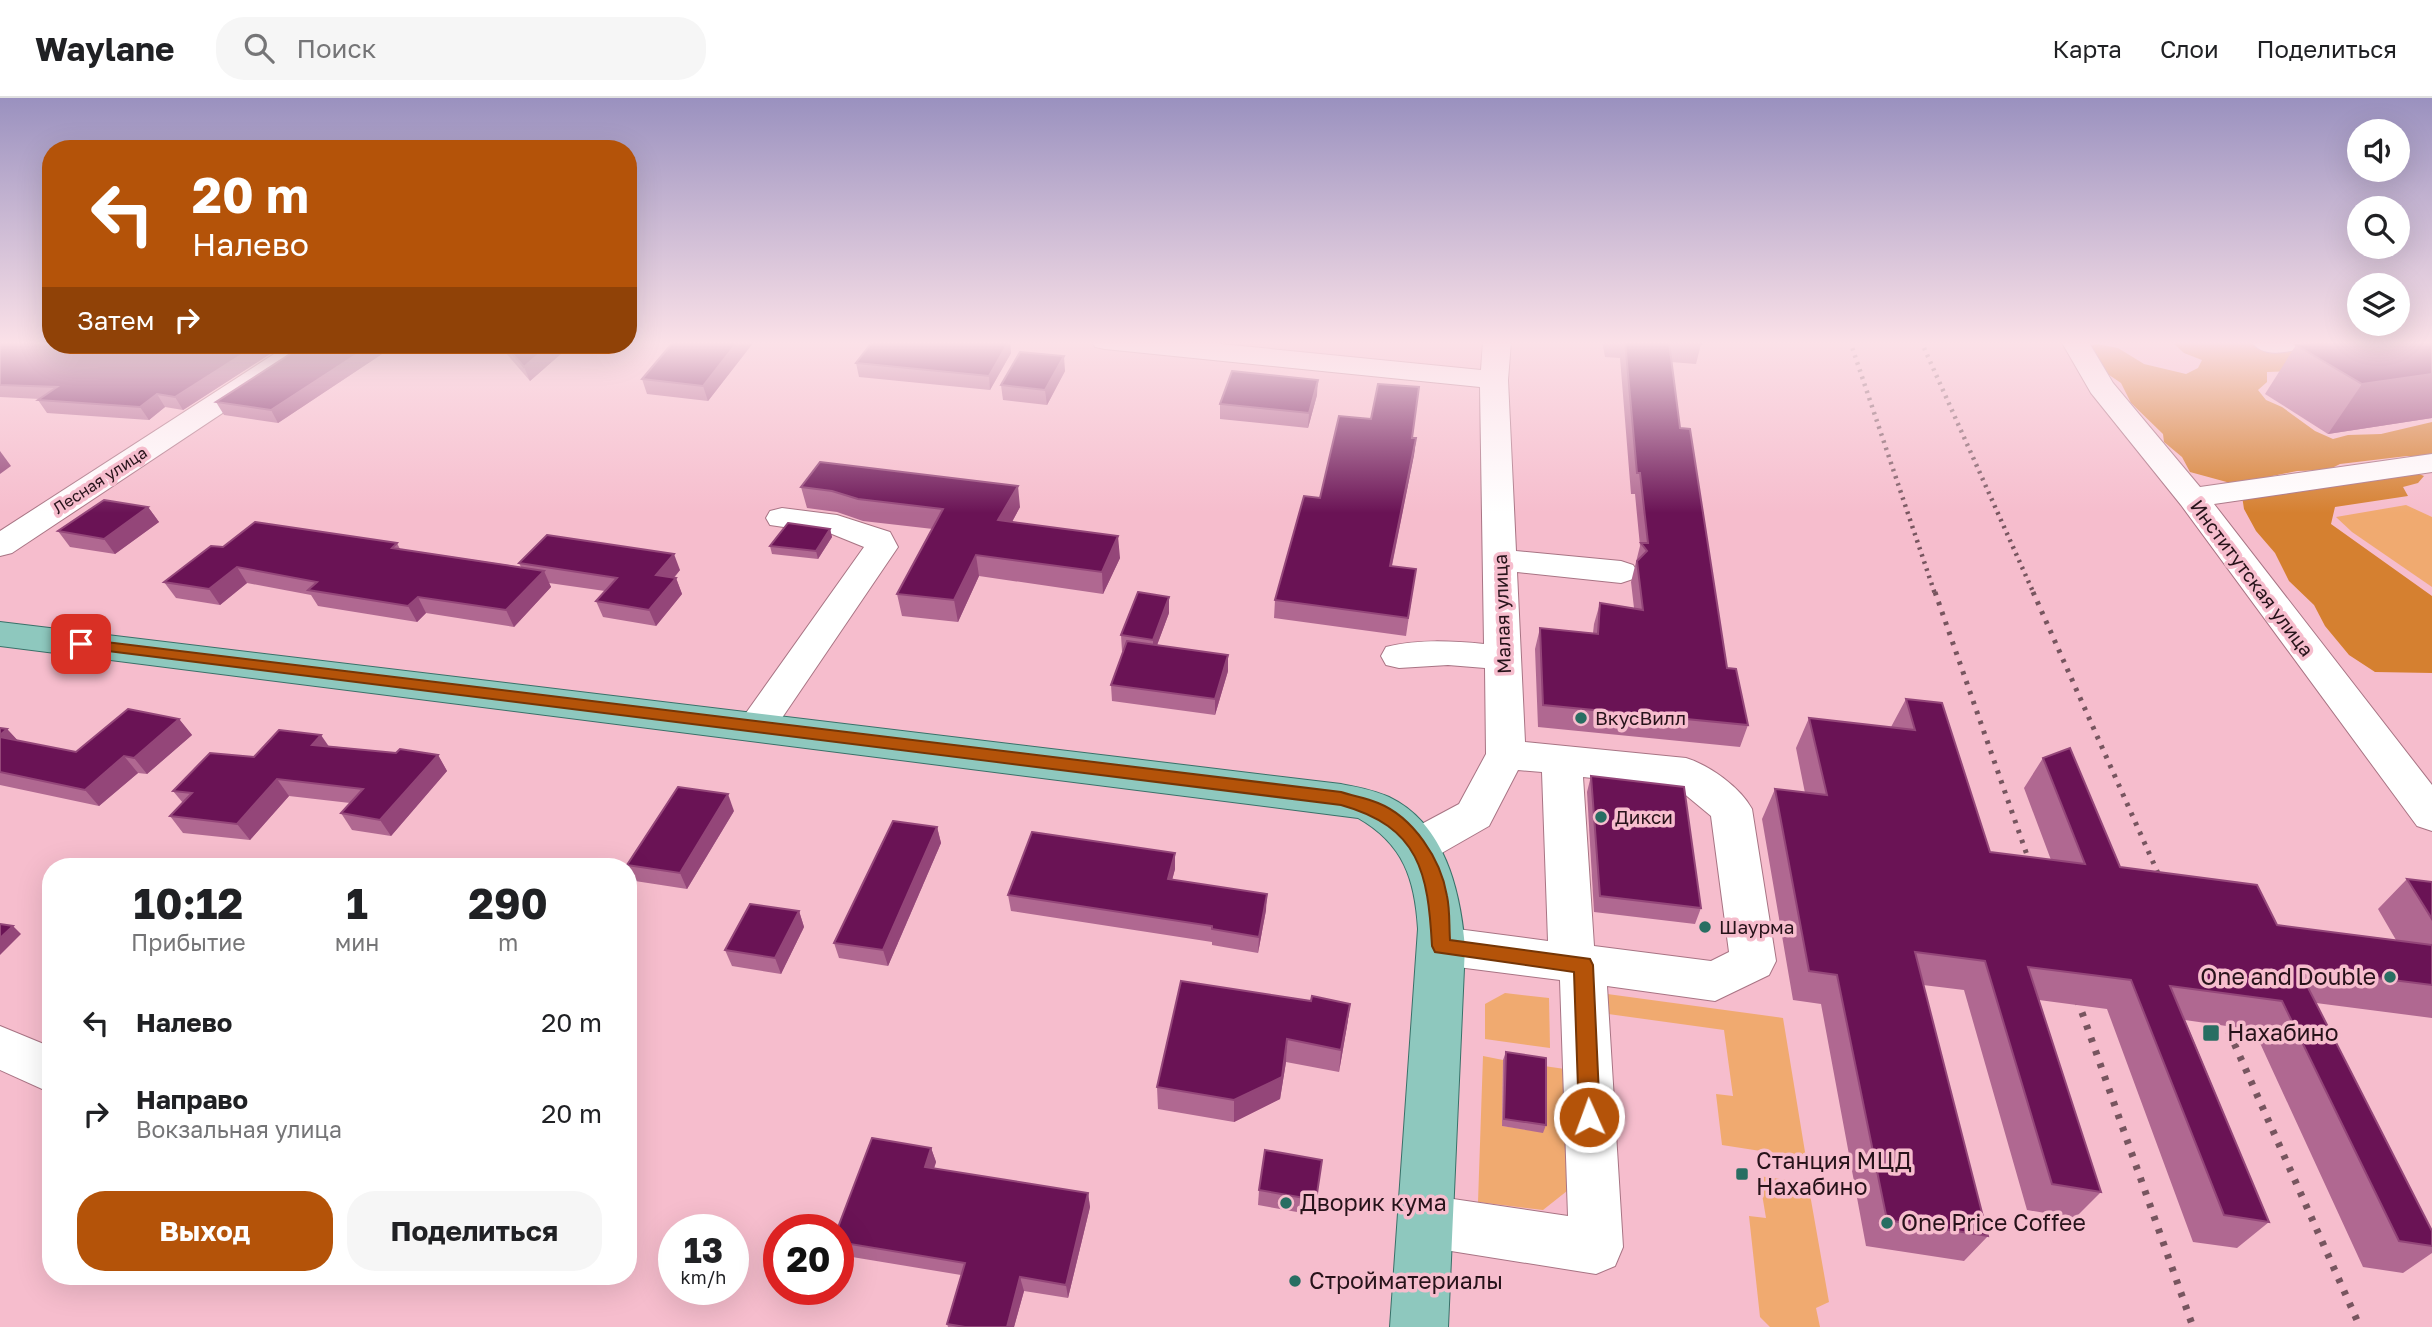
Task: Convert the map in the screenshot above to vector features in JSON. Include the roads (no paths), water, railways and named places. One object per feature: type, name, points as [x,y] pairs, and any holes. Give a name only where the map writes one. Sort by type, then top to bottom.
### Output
[{"type":"main road","points":[[0,634],[1341,799],[1374,808],[1397,825],[1418,846],[1430,868],[1438,895],[1441,946],[1419,1327]]},
{"type":"street","name":"Лесная улица","points":[[0,546],[225,398]]},
{"type":"street","name":"Малая улица","points":[[1418,846],[1475,815],[1506,754],[1495,398]]},
{"type":"street","name":"Институтская улица","points":[[2110,398],[2192,498],[2432,815]]},
{"type":"street","points":[[2192,498],[2432,463]]},
{"type":"street","points":[[755,727],[881,547],[878,539],[837,525],[782,518]]},
{"type":"street","points":[[1500,560],[1621,572]]},
{"type":"street","points":[[1399,656],[1448,653],[1504,658]]},
{"type":"street","points":[[1441,946],[1715,981],[1753,961],[1731,808],[1686,773],[1506,754]]},
{"type":"street","points":[[1426,1221],[1596,1247],[1562,760]]},
{"type":"street","points":[[0,1047],[42,1067]]},
{"type":"railway","points":[[1869,398],[1935,594]]},
{"type":"railway","points":[[1947,398],[2034,594]]},
{"type":"railway","points":[[1935,592],[2034,875]]},
{"type":"railway","points":[[2033,592],[2165,889]]},
{"type":"railway","points":[[2073,987],[2193,1327]]},
{"type":"railway","points":[[2218,1007],[2360,1327]]},
{"type":"place","name":"ВкусВилл","points":[[1581,718]]},
{"type":"place","name":"Дикси","points":[[1601,817]]},
{"type":"place","name":"Шаурма","points":[[1705,927]]},
{"type":"place","name":"One and Double","points":[[2390,977]]},
{"type":"place","name":"Нахабино","points":[[2211,1033]]},
{"type":"place","name":"Станция МЦД Нахабино","points":[[1742,1174]]},
{"type":"place","name":"Дворик кума","points":[[1286,1203]]},
{"type":"place","name":"One Price Coffee","points":[[1887,1223]]},
{"type":"place","name":"Стройматериалы","points":[[1295,1281]]}]
